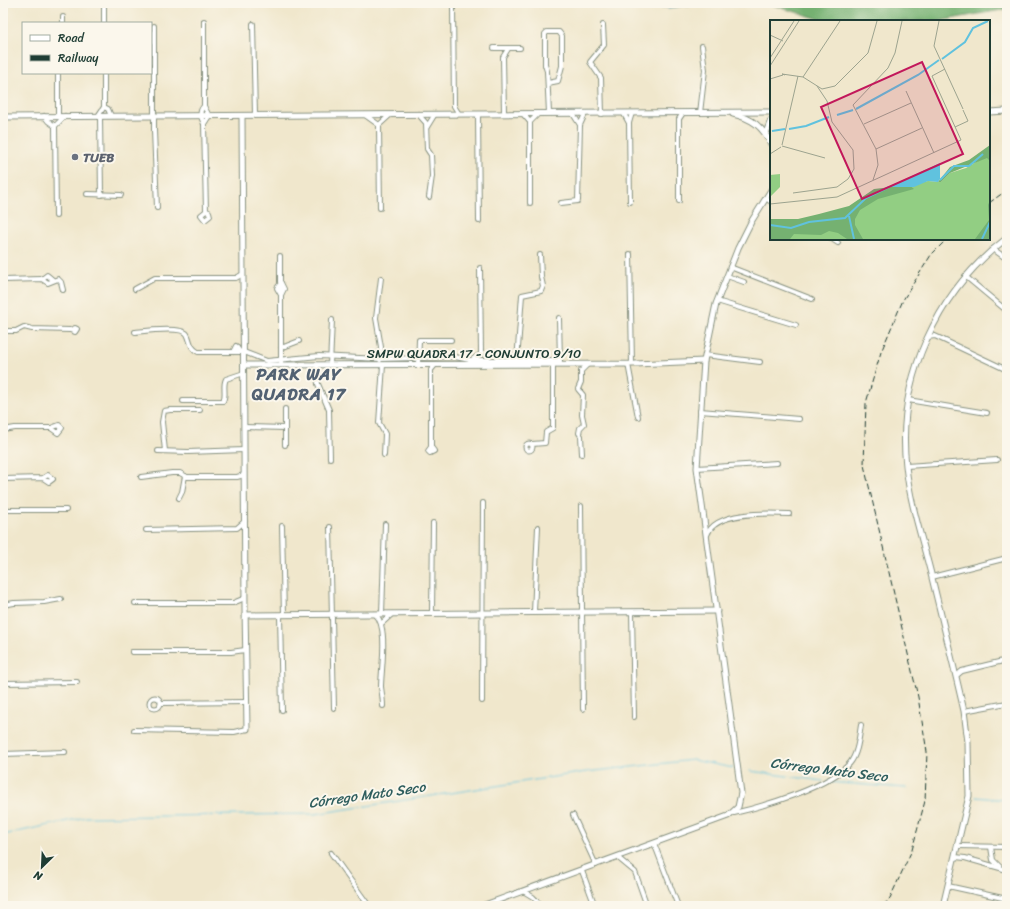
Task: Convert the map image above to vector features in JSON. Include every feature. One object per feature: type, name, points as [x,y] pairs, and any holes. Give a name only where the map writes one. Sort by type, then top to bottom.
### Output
[{"type":"street","points":[[450,114],[454,106],[453,5]]},
{"type":"street","points":[[104,7],[104,22]]},
{"type":"street","points":[[63,17],[63,22]]},
{"type":"street","points":[[204,21],[204,106],[209,116]]},
{"type":"street","points":[[253,24],[255,115]]},
{"type":"street","points":[[154,26],[154,116],[157,208]]},
{"type":"street","points":[[602,114],[601,78],[590,62],[604,45],[603,26]]},
{"type":"street","points":[[4,30],[4,117],[770,112]]},
{"type":"street","points":[[548,83],[558,81],[562,66],[562,36],[559,32],[547,32],[545,34],[545,65],[548,83],[549,113]]},
{"type":"street","points":[[700,113],[705,70],[702,46]]},
{"type":"street","points":[[504,57],[496,48],[520,48]]},
{"type":"street","points":[[504,114],[504,57],[508,49]]},
{"type":"street","points":[[58,74],[58,116]]},
{"type":"street","points":[[101,195],[99,116],[104,107],[104,74]]},
{"type":"street","points":[[204,106],[201,110],[200,116],[204,124],[206,211]]},
{"type":"street","points":[[454,106],[459,114]]},
{"type":"street","points":[[104,107],[108,109],[110,116]]},
{"type":"street","points":[[990,112],[1007,112]]},
{"type":"street","points":[[630,202],[629,123],[632,113]]},
{"type":"street","points":[[674,113],[679,119]]},
{"type":"street","points":[[679,200],[679,119],[683,113]]},
{"type":"street","points":[[725,113],[738,115],[754,122],[766,133],[770,142]]},
{"type":"street","points":[[418,114],[426,122],[427,149],[431,155],[432,176],[429,197]]},
{"type":"street","points":[[427,127],[435,114]]},
{"type":"street","points":[[478,114],[479,221]]},
{"type":"street","points":[[523,114],[530,122],[530,203]]},
{"type":"street","points":[[530,122],[538,114]]},
{"type":"street","points":[[573,114],[580,125]]},
{"type":"street","points":[[561,203],[578,201],[580,125],[585,114]]},
{"type":"street","points":[[624,114],[629,123]]},
{"type":"street","points":[[365,115],[379,125]]},
{"type":"street","points":[[380,208],[379,125],[390,115]]},
{"type":"street","points":[[44,116],[55,126]]},
{"type":"street","points":[[56,216],[55,126],[65,116]]},
{"type":"street","points":[[204,124],[209,116]]},
{"type":"street","points":[[134,730],[234,732],[247,729],[244,533],[244,365],[242,352],[242,116]]},
{"type":"street","points":[[766,133],[770,123]]},
{"type":"street","points":[[734,813],[738,807],[741,793],[697,468],[700,411],[705,354],[717,301],[730,267],[751,222],[770,192]]},
{"type":"street","points":[[87,194],[121,195]]},
{"type":"street","points":[[766,198],[770,201]]},
{"type":"street","points":[[944,906],[969,796],[968,742],[964,711],[932,577],[918,527],[906,466],[905,435],[908,400],[915,370],[940,310],[965,276],[993,249],[1007,238]]},
{"type":"street","points":[[834,240],[838,243]]},
{"type":"street","points":[[993,249],[1007,259]]},
{"type":"street","points":[[630,254],[630,370],[638,417]]},
{"type":"street","points":[[517,362],[522,295],[540,291],[543,286],[540,255]]},
{"type":"street","points":[[280,256],[281,283],[284,289],[281,295],[281,363]]},
{"type":"street","points":[[730,267],[812,299]]},
{"type":"street","points":[[480,268],[481,354]]},
{"type":"street","points":[[135,289],[155,278],[236,278],[243,274]]},
{"type":"street","points":[[727,276],[744,282]]},
{"type":"street","points":[[965,276],[1007,311]]},
{"type":"street","points":[[236,278],[243,283]]},
{"type":"street","points":[[381,278],[376,318],[381,347],[379,422],[385,434],[384,455]]},
{"type":"street","points":[[3,280],[42,279],[48,283],[53,280],[60,281],[63,290]]},
{"type":"street","points":[[717,301],[796,324]]},
{"type":"street","points":[[135,332],[178,329],[185,331],[188,334],[191,345],[198,352],[233,352],[236,346],[242,352],[267,361],[281,363],[330,357],[381,363],[418,358],[455,357],[469,362],[491,360],[517,362],[560,362],[559,318]]},
{"type":"street","points":[[330,365],[332,320]]},
{"type":"street","points":[[3,331],[16,331],[24,327],[32,329],[70,330]]},
{"type":"street","points":[[931,330],[935,336],[1007,370]]},
{"type":"street","points":[[928,337],[935,336]]},
{"type":"street","points":[[281,348],[299,340]]},
{"type":"street","points":[[418,364],[419,340],[451,340]]},
{"type":"street","points":[[481,354],[496,364]]},
{"type":"street","points":[[469,362],[481,354]]},
{"type":"street","points":[[705,354],[760,362]]},
{"type":"street","name":"SMPW QUADRA 17 - CONJUNTO 9/10","points":[[244,365],[281,363],[317,365],[381,363],[436,364],[469,362],[496,364],[517,362],[551,366],[560,362],[573,364],[631,364],[704,362]]},
{"type":"street","points":[[426,364],[431,370]]},
{"type":"street","points":[[431,447],[431,370],[436,364]]},
{"type":"street","points":[[573,364],[581,372]]},
{"type":"street","points":[[582,454],[581,436],[579,433],[580,428],[584,424],[582,415],[583,395],[578,389],[578,386],[581,382],[581,372],[588,364]]},
{"type":"street","points":[[630,370],[631,364]]},
{"type":"street","points":[[317,365],[318,384],[329,410],[330,458]]},
{"type":"street","points":[[532,444],[545,443],[546,432],[553,428],[551,366]]},
{"type":"street","points":[[183,401],[223,401],[225,398],[224,386],[226,379],[244,373]]},
{"type":"street","points":[[908,400],[986,413]]},
{"type":"street","points":[[285,409],[285,445]]},
{"type":"street","points":[[165,451],[162,422],[164,411],[200,410]]},
{"type":"street","points":[[700,411],[799,419]]},
{"type":"street","points":[[244,427],[285,428]]},
{"type":"street","points":[[3,430],[21,428],[51,428]]},
{"type":"street","points":[[158,451],[244,450]]},
{"type":"street","points":[[906,466],[997,460]]},
{"type":"street","points":[[697,468],[777,463]]},
{"type":"street","points":[[141,477],[172,473],[180,473],[184,476],[237,477],[244,475]]},
{"type":"street","points":[[179,498],[182,492],[184,476]]},
{"type":"street","points":[[237,477],[244,481]]},
{"type":"street","points":[[3,479],[43,478]]},
{"type":"street","points":[[482,701],[481,612],[483,503]]},
{"type":"street","points":[[581,506],[583,709]]},
{"type":"street","points":[[3,510],[66,510]]},
{"type":"street","points":[[707,536],[712,525],[720,521],[740,516],[759,514],[788,514]]},
{"type":"street","points":[[237,528],[245,521]]},
{"type":"street","points":[[704,521],[712,525]]},
{"type":"street","points":[[432,613],[433,523]]},
{"type":"street","points":[[382,614],[385,524]]},
{"type":"street","points":[[282,526],[282,710]]},
{"type":"street","points":[[330,527],[334,708]]},
{"type":"street","points":[[146,530],[237,528],[244,533]]},
{"type":"street","points":[[534,612],[538,528]]},
{"type":"street","points":[[932,577],[1007,558]]},
{"type":"street","points":[[135,603],[233,603],[245,598]]},
{"type":"street","points":[[3,605],[44,602],[61,599]]},
{"type":"street","points":[[233,603],[245,608]]},
{"type":"street","points":[[245,614],[282,615],[717,611]]},
{"type":"street","points":[[632,612],[634,718]]},
{"type":"street","points":[[481,624],[485,616],[490,613]]},
{"type":"street","points":[[375,614],[379,618],[381,624],[384,653],[382,688],[383,706]]},
{"type":"street","points":[[381,624],[392,614]]},
{"type":"street","points":[[132,652],[231,652],[245,650]]},
{"type":"street","points":[[956,676],[962,671],[1007,660]]},
{"type":"street","points":[[954,669],[962,671]]},
{"type":"street","points":[[3,683],[77,682]]},
{"type":"street","points":[[161,703],[246,702]]},
{"type":"street","points":[[964,711],[1007,703]]},
{"type":"street","points":[[486,905],[734,813],[808,789],[840,772],[851,762],[857,748],[861,725]]},
{"type":"street","points":[[3,754],[66,752]]},
{"type":"street","points":[[573,815],[596,865]]},
{"type":"street","points":[[654,843],[678,906]]},
{"type":"street","points":[[958,846],[1007,847]]},
{"type":"street","points":[[991,847],[993,860],[1000,868]]},
{"type":"street","points":[[331,853],[369,906]]},
{"type":"street","points":[[617,857],[635,872],[647,906]]},
{"type":"street","points":[[955,857],[965,858],[1007,870]]},
{"type":"street","points":[[582,870],[595,906]]},
{"type":"street","points":[[948,886],[1007,899]]},
{"type":"street","points":[[523,891],[533,896],[541,906]]},
{"type":"green space","points":[[766,3],[1007,3],[1007,9],[945,20],[823,20]]},
{"type":"water","points":[[625,3],[700,3],[670,8]]},
{"type":"waterway","points":[[872,3],[878,3]]},
{"type":"waterway","name":"Córrego Mato Seco","points":[[3,835],[86,817],[315,814],[586,772],[693,760],[733,768]]},
{"type":"waterway","name":"Córrego Mato Seco","points":[[750,771],[823,781]]},
{"type":"waterway","name":"Córrego Mato Seco","points":[[828,782],[906,788]]},
{"type":"waterway","name":"Córrego Mato Seco","points":[[976,797],[1007,800]]},
{"type":"railway","points":[[990,202],[1007,190]]},
{"type":"railway","points":[[883,906],[890,898],[912,850],[925,801],[927,752],[918,697],[864,465],[866,403],[881,352],[903,300],[931,255],[946,240]]},
{"type":"place","name":"TUEB","points":[[75,157]]},
{"type":"district","name":"PARK WAY QUADRA 17","points":[[299,384]]}]
